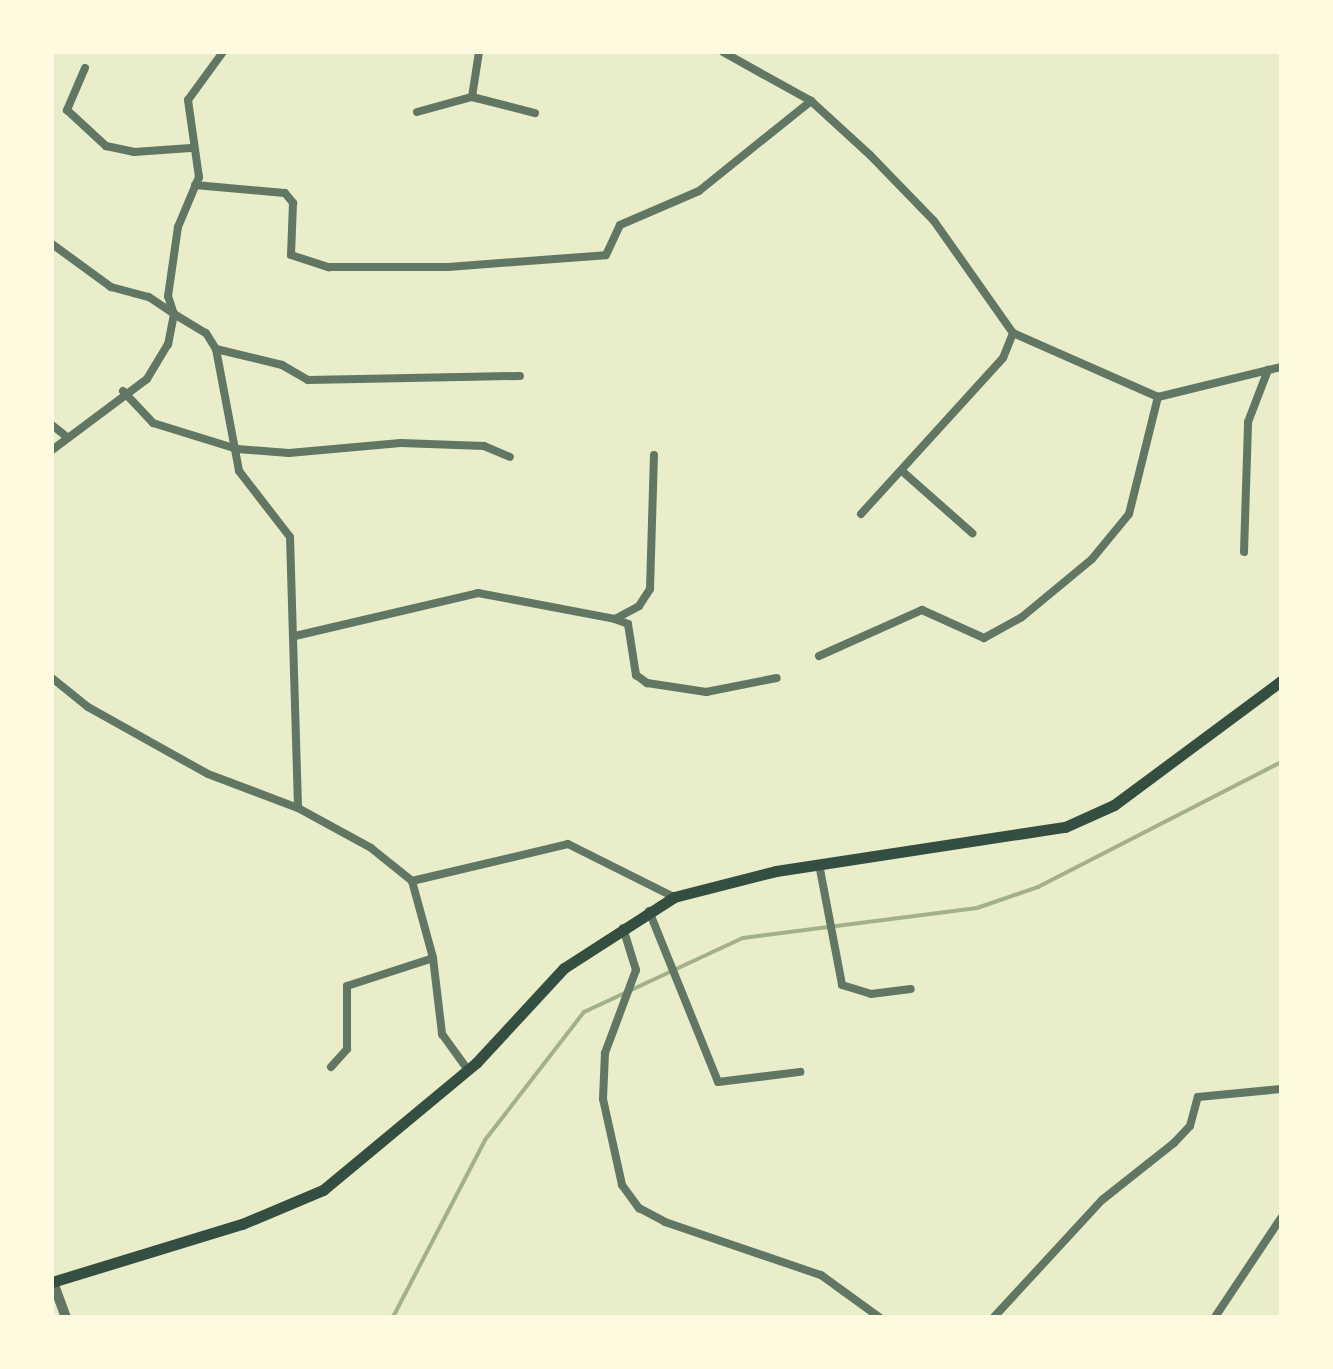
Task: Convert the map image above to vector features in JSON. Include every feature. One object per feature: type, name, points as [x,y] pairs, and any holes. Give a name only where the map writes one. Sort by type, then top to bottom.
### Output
[{"type":"main road","points":[[52,1282],[242,1224],[323,1190],[468,1070],[564,968],[674,897],[819,864],[1065,827],[1114,805],[1281,681]]},
{"type":"street","points":[[52,450],[159,365],[174,314],[169,275],[195,185],[188,100],[223,52]]},
{"type":"street","points":[[472,97],[479,52]]},
{"type":"street","points":[[723,52],[811,101],[934,221],[1013,333],[1158,397],[1281,367]]},
{"type":"street","points":[[85,68],[67,110],[106,146],[134,152],[191,148]]},
{"type":"street","points":[[417,112],[472,97],[535,113]]},
{"type":"street","points":[[195,185],[285,193],[293,203],[291,255],[329,267],[448,267],[606,255],[620,225],[699,191],[811,101]]},
{"type":"street","points":[[52,244],[111,287],[149,297],[206,333],[216,349],[247,490],[290,537],[298,808]]},
{"type":"street","points":[[861,514],[1003,358],[1013,333]]},
{"type":"street","points":[[216,349],[282,365],[308,380],[520,376]]},
{"type":"street","points":[[1244,552],[1248,422],[1268,370]]},
{"type":"street","points":[[123,391],[153,423],[237,449],[289,453],[401,443],[484,446],[510,457]]},
{"type":"street","points":[[819,656],[922,610],[984,638],[1022,617],[1092,559],[1129,514],[1158,397]]},
{"type":"street","points":[[52,425],[67,437]]},
{"type":"street","points":[[615,619],[639,606],[650,589],[654,455]]},
{"type":"street","points":[[902,471],[972,533]]},
{"type":"street","points":[[295,636],[478,593],[628,624],[636,675],[647,683],[706,692],[777,678]]},
{"type":"street","points":[[52,678],[88,707],[208,774],[298,808],[371,848],[412,881],[433,958],[442,1034],[468,1070]]},
{"type":"street","points":[[412,881],[568,844],[674,897]]},
{"type":"street","points":[[819,864],[842,985],[871,994],[911,989]]},
{"type":"street","points":[[648,911],[718,1082],[800,1072]]},
{"type":"street","points":[[623,928],[636,970],[605,1053],[603,1099],[622,1185],[639,1208],[665,1222],[821,1275],[879,1317]]},
{"type":"street","points":[[331,1067],[347,1049],[347,986],[433,958]]},
{"type":"street","points":[[994,1317],[1102,1200],[1174,1143],[1190,1126],[1198,1097],[1281,1089]]},
{"type":"street","points":[[1215,1317],[1281,1218]]},
{"type":"street","points":[[52,1282],[66,1317]]},
{"type":"waterway","points":[[393,1317],[485,1140],[584,1012],[743,938],[977,908],[1038,887],[1281,762]]}]
